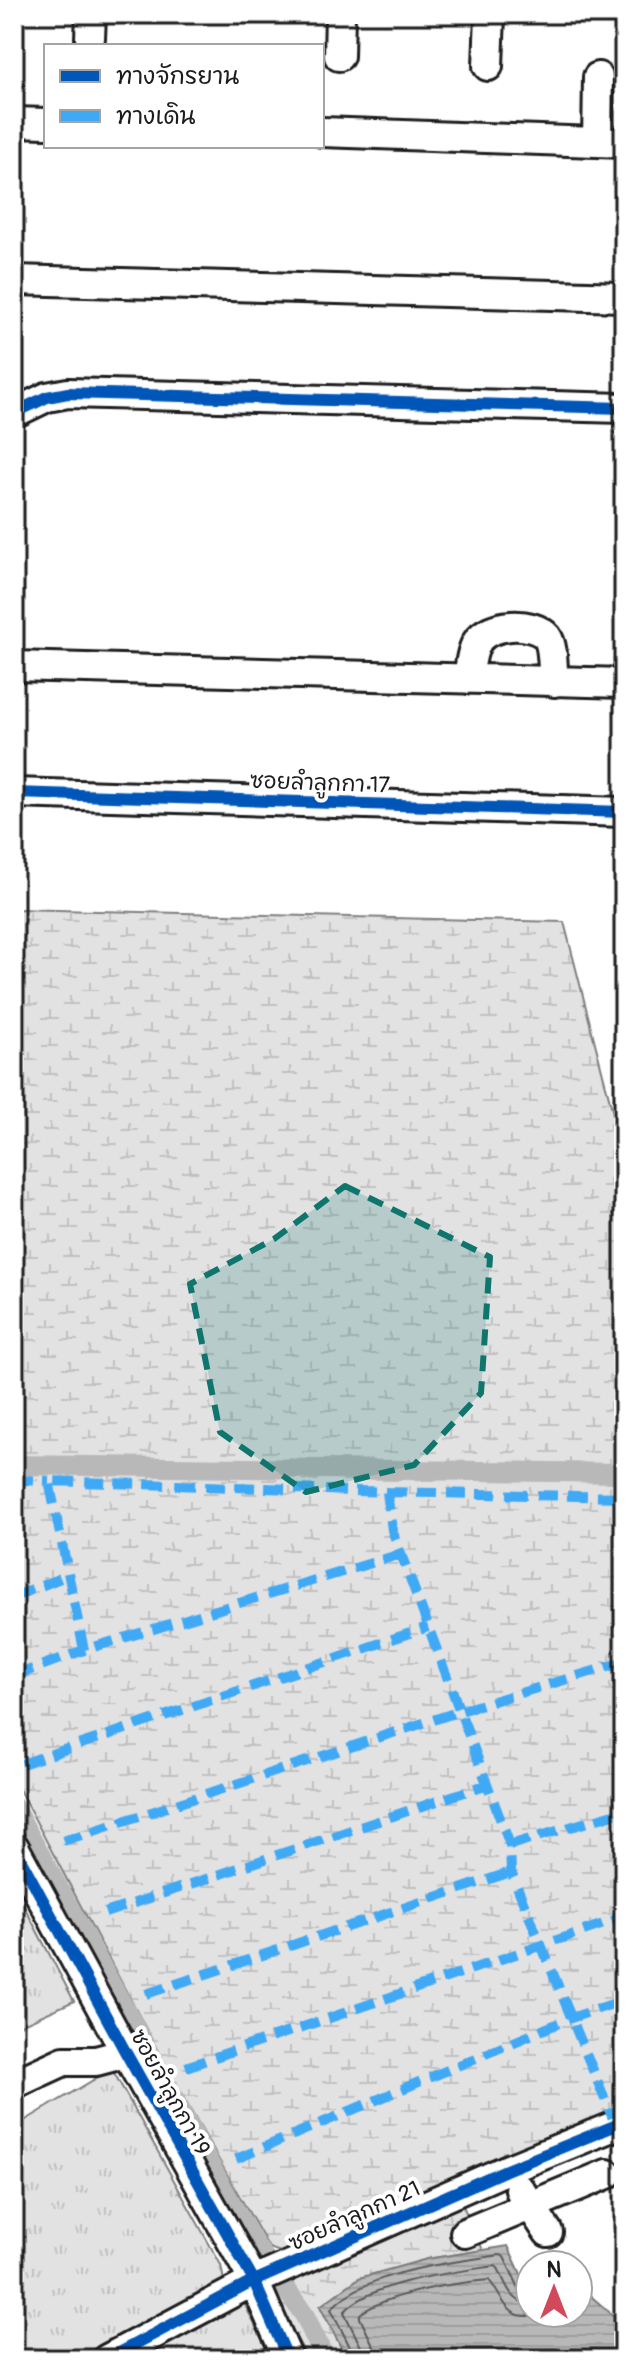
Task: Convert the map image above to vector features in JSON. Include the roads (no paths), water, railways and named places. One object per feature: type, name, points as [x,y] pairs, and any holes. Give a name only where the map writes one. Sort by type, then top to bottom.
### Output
[{"type":"street","points":[[339,56],[340,14]]},
{"type":"street","points":[[488,66],[490,14]]},
{"type":"street","points":[[324,132],[610,142],[598,77]]},
{"type":"street","points":[[14,122],[44,123]]},
{"type":"street","points":[[14,280],[624,297]]},
{"type":"street","points":[[14,413],[47,397],[68,393],[624,408]]},
{"type":"street","points":[[468,679],[476,643],[485,633],[496,627],[517,627],[534,628],[547,637],[554,682]]},
{"type":"street","points":[[14,666],[624,683]]},
{"type":"street","name":"ซอยลำลูกกา 17","points":[[14,793],[624,812]]},
{"type":"street","name":"ซอยลำลูกกา 19","points":[[14,1847],[126,2053],[270,2274],[288,2359]]},
{"type":"street","points":[[14,2084],[64,2061],[96,2061],[126,2053]]},
{"type":"street","name":"ซอยลำลูกกา 21","points":[[107,2359],[270,2274],[506,2170],[624,2122]]},
{"type":"street","points":[[506,2170],[548,2232]]},
{"type":"street","points":[[465,2233],[607,2174]]},
{"type":"water","points":[[508,2246],[514,2259],[514,2329],[594,2329],[594,2299],[624,2325],[624,2359],[347,2359],[320,2306],[359,2278],[427,2259]]},
{"type":"waterway","points":[[14,1465],[624,1473]]},
{"type":"waterway","points":[[14,1807],[251,2239],[305,2316],[325,2359]]}]
